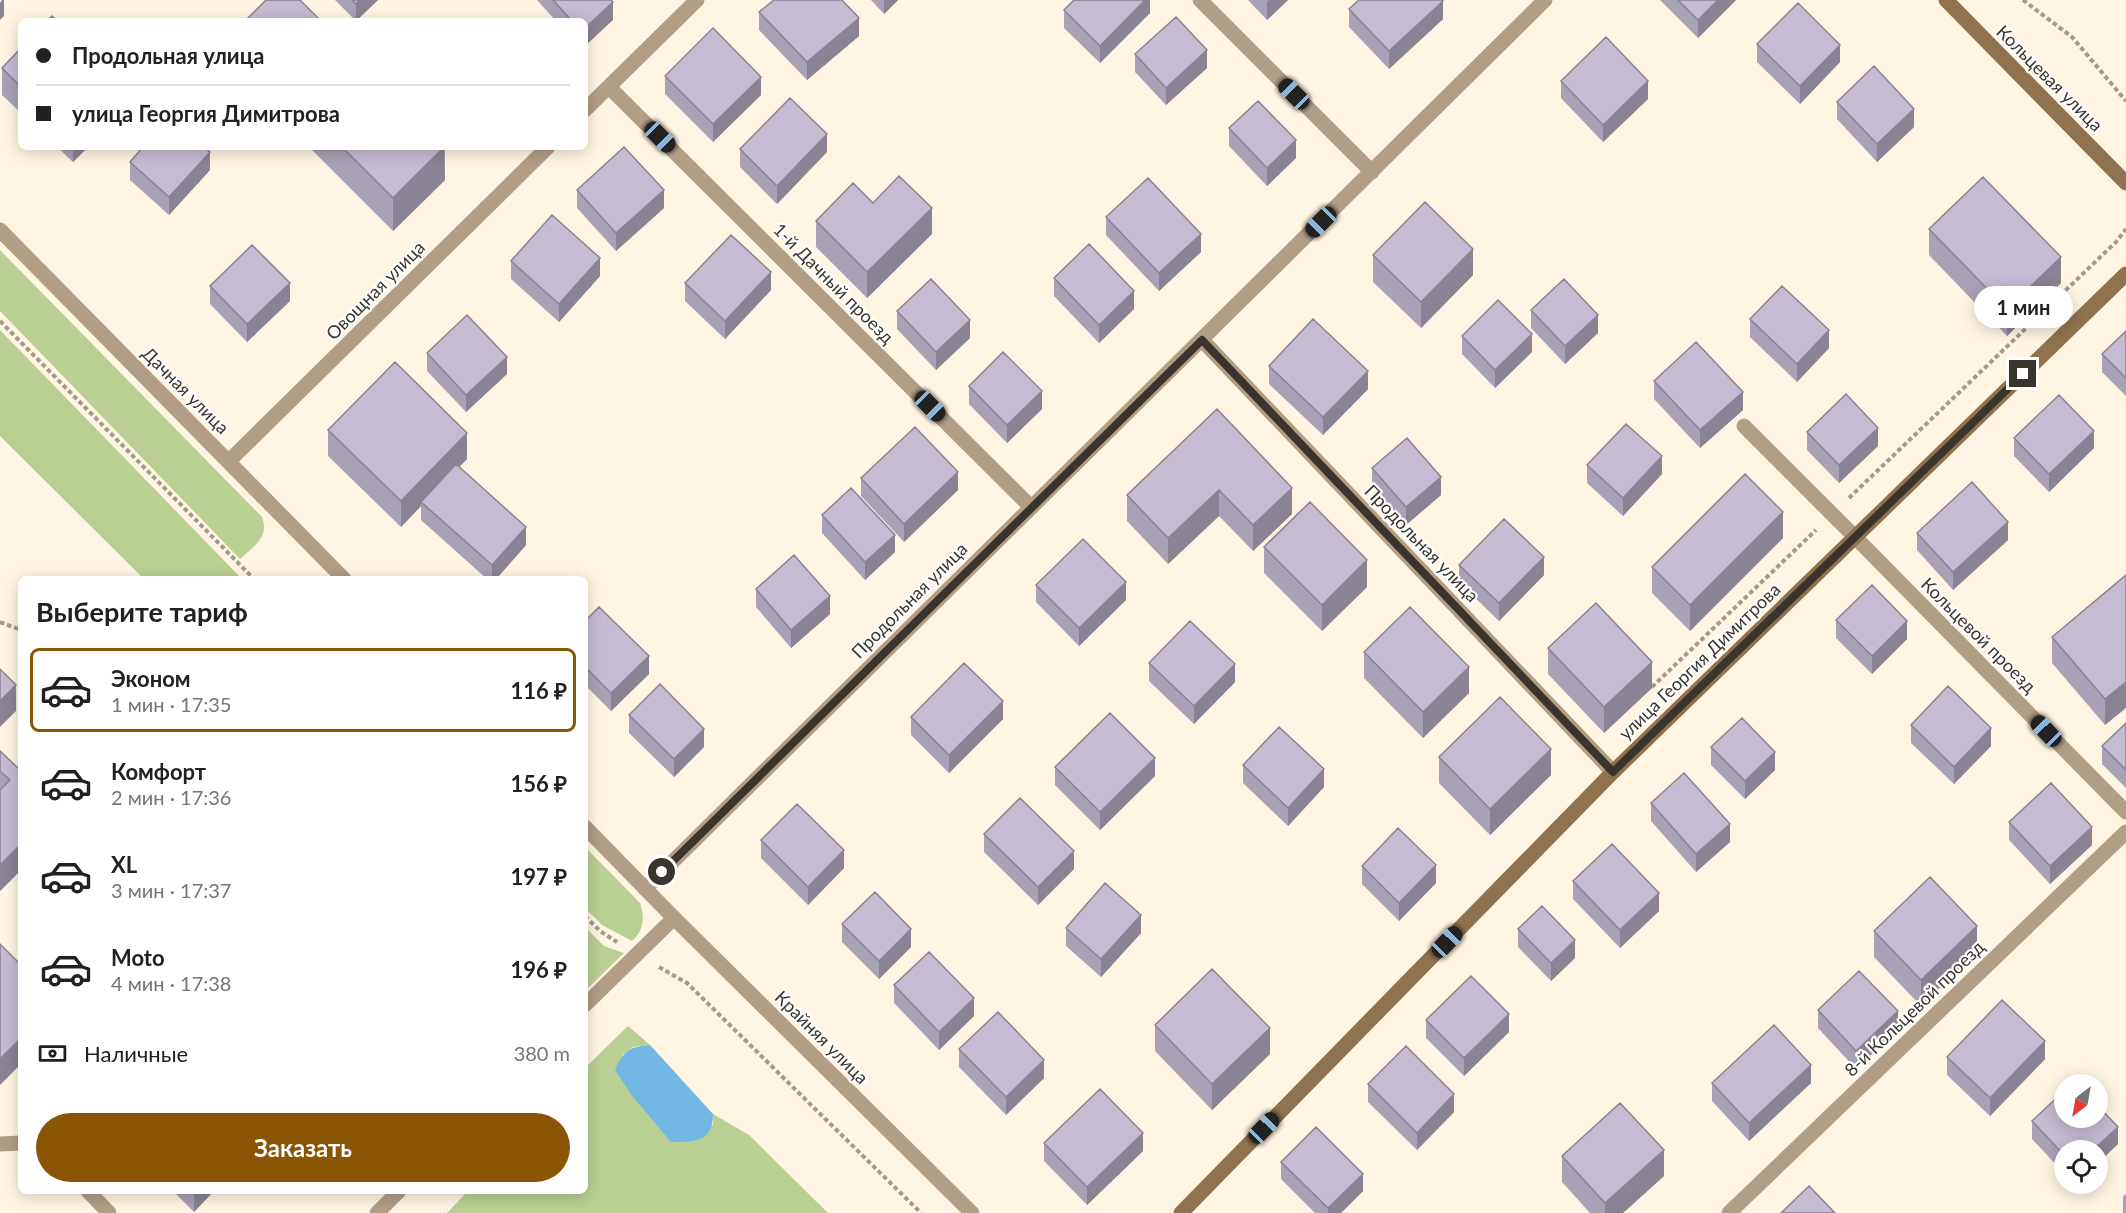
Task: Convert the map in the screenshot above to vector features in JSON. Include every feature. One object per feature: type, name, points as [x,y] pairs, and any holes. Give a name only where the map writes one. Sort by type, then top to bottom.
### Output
[{"type":"street","points":[[588,107],[697,0]]},
{"type":"street","points":[[1200,0],[1372,172]]},
{"type":"street","name":"Продольная улица","points":[[645,889],[1545,0]]},
{"type":"street","name":"Кольцевая улица","points":[[1946,0],[2126,183]]},
{"type":"street","name":"1-й Дачный проезд","points":[[609,87],[1031,507]]},
{"type":"street","name":"Овощная улица","points":[[229,461],[545,150]]},
{"type":"street","name":"Дачная улица","points":[[0,230],[341,576]]},
{"type":"street","name":"улица Георгия Димитрова","points":[[1181,1213],[1613,772],[2126,274]]},
{"type":"street","name":"Продольная улица","points":[[1202,340],[1613,772]]},
{"type":"street","name":"Кольцевой проезд","points":[[1744,426],[2126,812]]},
{"type":"street","points":[[588,830],[645,889]]},
{"type":"street","name":"8-й Кольцевой проезд","points":[[1729,1213],[2126,832]]},
{"type":"street","name":"Крайняя улица","points":[[645,889],[972,1213]]},
{"type":"street","points":[[588,1002],[674,918]]},
{"type":"street","points":[[0,1144],[18,1143]]},
{"type":"street","points":[[91,1194],[109,1213]]},
{"type":"street","points":[[377,1213],[396,1194]]},
{"type":"path","points":[[2023,0],[2072,37],[2126,101]]},
{"type":"path","points":[[1652,687],[2116,242],[2126,229]]},
{"type":"path","points":[[0,321],[251,576]]},
{"type":"path","points":[[0,622],[18,629]]},
{"type":"path","points":[[588,919],[600,931],[636,955],[687,982],[921,1213]]},
{"type":"green space","points":[[0,250],[262,517],[264,530],[262,536],[240,559],[0,311]]},
{"type":"green space","points":[[0,330],[239,576],[141,576],[0,436]]},
{"type":"green space","points":[[588,850],[640,903],[643,914],[639,933],[632,941],[602,925],[588,911]]},
{"type":"green space","points":[[588,930],[604,946],[624,953],[588,988]]},
{"type":"green space","points":[[628,1026],[650,1045],[633,1047],[622,1055],[713,1125],[713,1114],[749,1135],[828,1213],[447,1213],[465,1194],[588,1194],[588,1065]]},
{"type":"water","points":[[650,1045],[713,1114],[710,1131],[706,1136],[694,1141],[671,1142],[633,1097],[615,1070],[621,1058],[628,1051]]},
{"type":"building","points":[[266,0],[300,0],[318,18],[248,18]]},
{"type":"building","points":[[553,0],[611,0],[613,2],[588,25],[588,18],[569,18]]},
{"type":"building","points":[[774,0],[842,0],[859,18],[807,62],[759,12]]},
{"type":"building","points":[[1074,0],[1145,0],[1100,46],[1064,10]]},
{"type":"building","points":[[1359,0],[1443,1],[1389,51],[1349,9]]},
{"type":"building","points":[[1678,0],[1718,0],[1698,20]]},
{"type":"building","points":[[1798,3],[1840,45],[1800,86],[1757,44]]},
{"type":"building","points":[[1176,17],[1207,50],[1166,88],[1135,54]]},
{"type":"building","points":[[713,28],[761,77],[713,124],[665,76]]},
{"type":"building","points":[[1606,37],[1648,81],[1603,125],[1561,81]]},
{"type":"building","points":[[18,51],[18,84],[2,68]]},
{"type":"building","points":[[1874,66],[1914,109],[1877,144],[1837,102]]},
{"type":"building","points":[[790,98],[827,134],[777,186],[740,149]]},
{"type":"building","points":[[1258,101],[1296,140],[1267,168],[1229,128]]},
{"type":"building","points":[[624,147],[664,190],[616,233],[577,190]]},
{"type":"building","points":[[140,150],[208,150],[210,152],[169,197],[130,162]]},
{"type":"building","points":[[345,150],[441,150],[393,198]]},
{"type":"building","points":[[899,176],[932,208],[867,272],[816,221],[853,183],[873,203]]},
{"type":"building","points":[[1983,177],[2061,257],[2007,309],[1929,229]]},
{"type":"building","points":[[1148,178],[1201,234],[1159,273],[1106,217]]},
{"type":"building","points":[[1425,202],[1473,249],[1421,302],[1373,255]]},
{"type":"building","points":[[552,215],[600,258],[559,304],[511,261]]},
{"type":"building","points":[[731,235],[771,272],[725,321],[685,283]]},
{"type":"building","points":[[1089,244],[1134,291],[1099,325],[1054,278]]},
{"type":"building","points":[[252,245],[290,283],[247,324],[210,286]]},
{"type":"building","points":[[931,279],[970,320],[936,352],[897,311]]},
{"type":"building","points":[[1564,279],[1598,315],[1565,346],[1531,310]]},
{"type":"building","points":[[1782,286],[1829,330],[1797,364],[1750,319]]},
{"type":"building","points":[[1498,300],[1532,334],[1495,370],[1462,336]]},
{"type":"building","points":[[467,315],[507,357],[466,395],[427,353]]},
{"type":"building","points":[[1313,319],[1368,371],[1323,417],[1269,366]]},
{"type":"building","points":[[2126,331],[2126,378],[2102,354]]},
{"type":"building","points":[[1696,342],[1743,392],[1700,430],[1654,381]]},
{"type":"building","points":[[1003,352],[1042,391],[1007,425],[969,386]]},
{"type":"building","points":[[395,362],[467,433],[401,501],[328,430]]},
{"type":"building","points":[[1846,394],[1878,428],[1839,465],[1807,432]]},
{"type":"building","points":[[2059,395],[2094,431],[2049,474],[2014,438]]},
{"type":"building","points":[[1217,409],[1292,488],[1253,525],[1219,490],[1168,538],[1127,495]]},
{"type":"building","points":[[1626,424],[1662,456],[1623,498],[1587,465]]},
{"type":"building","points":[[915,427],[958,472],[904,524],[861,478]]},
{"type":"building","points":[[1407,438],[1441,477],[1406,507],[1372,468]]},
{"type":"building","points":[[456,464],[526,527],[492,565],[421,502]]},
{"type":"building","points":[[1745,474],[1783,512],[1690,605],[1652,567]]},
{"type":"building","points":[[1972,482],[2008,522],[1953,572],[1917,533]]},
{"type":"building","points":[[851,488],[895,535],[865,562],[822,515]]},
{"type":"building","points":[[1310,502],[1367,560],[1322,605],[1264,547]]},
{"type":"building","points":[[1504,519],[1544,557],[1499,603],[1459,565]]},
{"type":"building","points":[[1083,539],[1126,582],[1079,628],[1036,585]]},
{"type":"building","points":[[794,555],[830,596],[791,630],[756,589]]},
{"type":"building","points":[[2126,575],[2126,682],[2105,699],[2052,637]]},
{"type":"building","points":[[1872,585],[1907,621],[1872,656],[1836,620]]},
{"type":"building","points":[[1596,603],[1652,662],[1604,707],[1548,648]]},
{"type":"building","points":[[599,607],[649,656],[611,693],[588,670],[588,618]]},
{"type":"building","points":[[1410,607],[1469,667],[1423,712],[1364,652]]},
{"type":"building","points":[[1190,621],[1235,664],[1194,706],[1149,663]]},
{"type":"building","points":[[964,663],[1003,701],[949,755],[911,717]]},
{"type":"building","points":[[0,669],[16,685],[0,701]]},
{"type":"building","points":[[660,684],[704,729],[674,759],[629,715]]},
{"type":"building","points":[[1948,686],[1991,728],[1954,767],[1911,725]]},
{"type":"building","points":[[1500,697],[1551,749],[1490,809],[1439,757]]},
{"type":"building","points":[[1110,713],[1155,758],[1100,812],[1055,767]]},
{"type":"building","points":[[1742,718],[1775,752],[1745,781],[1711,747]]},
{"type":"building","points":[[2126,723],[2126,770],[2102,746]]},
{"type":"building","points":[[1279,727],[1324,769],[1288,808],[1243,765]]},
{"type":"building","points":[[0,751],[18,768],[18,847],[0,865],[0,790],[10,780],[0,771]]},
{"type":"building","points":[[1684,773],[1730,824],[1696,854],[1651,803]]},
{"type":"building","points":[[2051,783],[2092,827],[2050,866],[2009,822]]},
{"type":"building","points":[[1020,798],[1074,851],[1038,887],[984,834]]},
{"type":"building","points":[[797,804],[844,850],[808,887],[761,840]]},
{"type":"building","points":[[1398,828],[1436,865],[1399,903],[1362,866]]},
{"type":"building","points":[[1612,844],[1659,893],[1620,930],[1573,881]]},
{"type":"building","points":[[1930,877],[1977,926],[1921,980],[1874,931]]},
{"type":"building","points":[[1105,883],[1141,915],[1101,959],[1066,928]]},
{"type":"building","points":[[875,892],[911,929],[879,961],[842,924]]},
{"type":"building","points":[[1542,906],[1575,940],[1551,963],[1518,929]]},
{"type":"building","points":[[0,944],[18,962],[18,1041],[0,1059]]},
{"type":"building","points":[[929,952],[974,998],[939,1032],[894,985]]},
{"type":"building","points":[[1212,969],[1270,1028],[1212,1084],[1155,1025]]},
{"type":"building","points":[[1859,971],[1898,1011],[1856,1051],[1818,1010]]},
{"type":"building","points":[[1471,976],[1509,1014],[1464,1058],[1426,1020]]},
{"type":"building","points":[[2002,1000],[2045,1041],[1990,1098],[1947,1057]]},
{"type":"building","points":[[998,1012],[1044,1060],[1006,1097],[959,1049]]},
{"type":"building","points":[[1774,1025],[1811,1065],[1749,1123],[1712,1083]]},
{"type":"building","points":[[1406,1046],[1454,1094],[1417,1133],[1368,1084]]},
{"type":"building","points":[[1100,1089],[1143,1133],[1087,1187],[1044,1143]]},
{"type":"building","points":[[2054,1100],[2054,1128],[2108,1128],[2108,1117],[2118,1127],[2104,1140],[2054,1140],[2054,1144],[2032,1121]]},
{"type":"building","points":[[1620,1103],[1664,1150],[1605,1203],[1562,1156]]},
{"type":"building","points":[[1316,1127],[1363,1174],[1328,1208],[1281,1162]]},
{"type":"building","points":[[1809,1186],[1835,1213],[1781,1213]]},
{"type":"route","points":[[662,872],[1202,340],[1613,772],[2023,374]]}]
